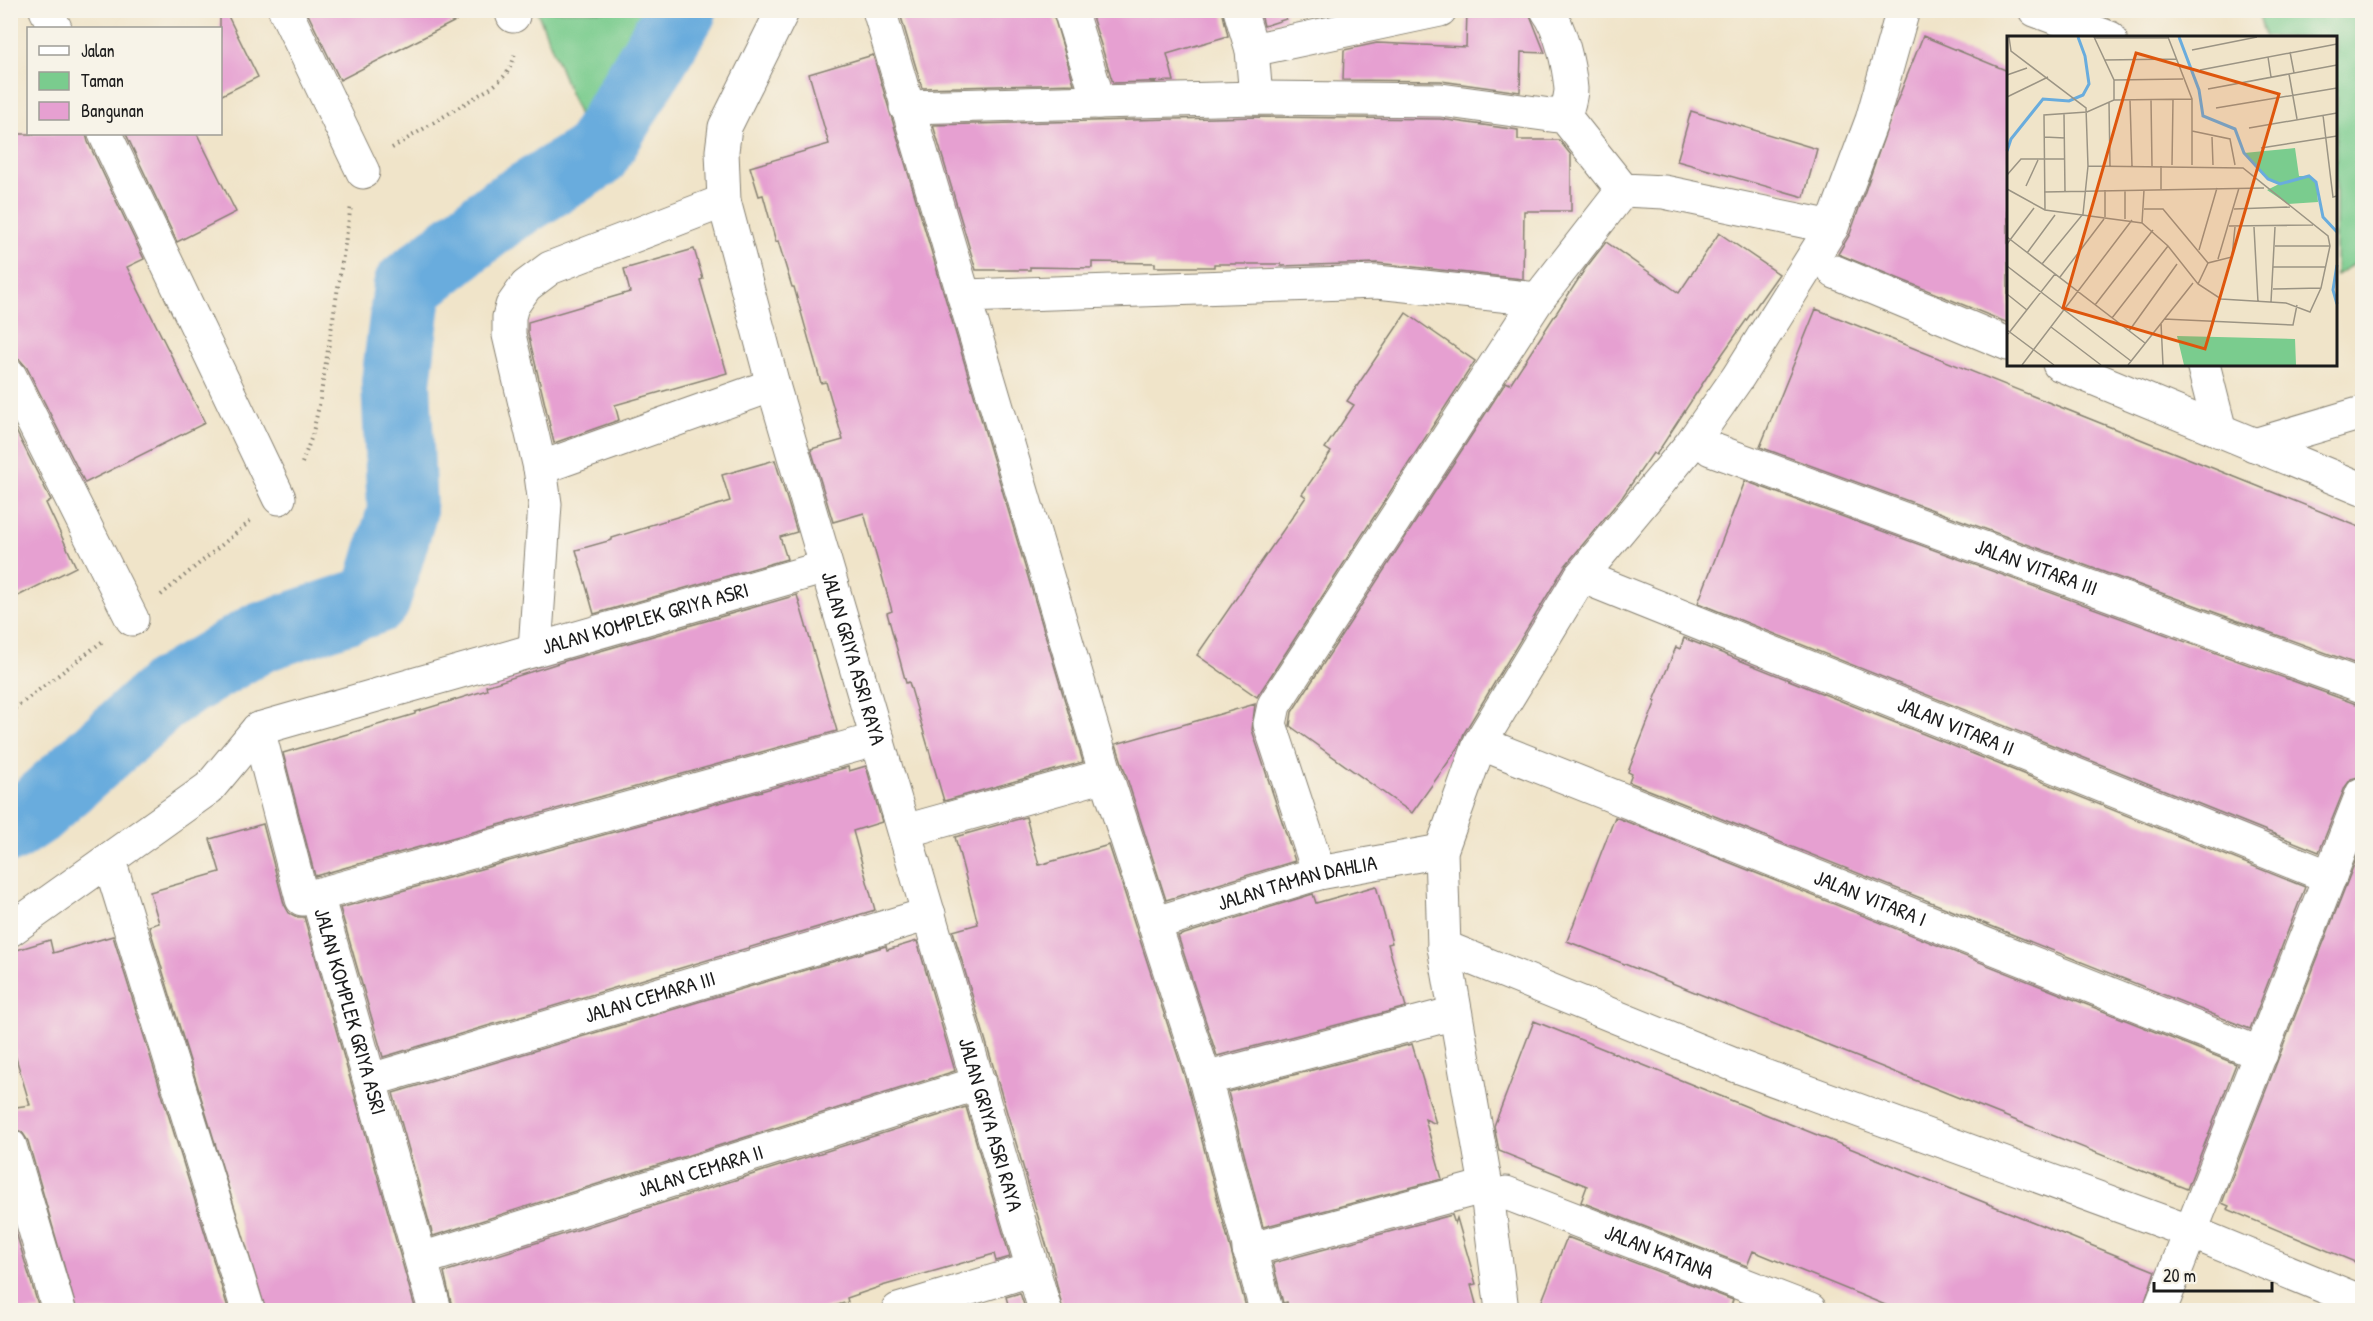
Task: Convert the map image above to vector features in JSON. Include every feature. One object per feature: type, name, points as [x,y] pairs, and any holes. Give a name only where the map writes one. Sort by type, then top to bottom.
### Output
[{"type":"street","points":[[46,10],[54,27]]},
{"type":"street","points":[[285,10],[363,172]]},
{"type":"street","name":"JALAN GRIYA ASRI RAYA","points":[[783,10],[725,127],[722,152],[724,201],[773,385],[1046,1311]]},
{"type":"street","points":[[879,10],[1106,775],[1205,1079],[1266,1311]]},
{"type":"street","points":[[1070,10],[1098,102]]},
{"type":"street","points":[[1240,10],[1252,50],[1257,98]]},
{"type":"street","points":[[1252,50],[1440,10]]},
{"type":"street","points":[[1547,10],[1561,38],[1571,91],[1565,117]]},
{"type":"street","points":[[1502,1311],[1496,1190],[1455,1013],[1444,947],[1441,851],[1480,743],[1581,576],[1691,444],[1738,377],[1832,226],[1872,120],[1903,10]]},
{"type":"street","points":[[2035,10],[2105,36]]},
{"type":"street","points":[[2116,10],[2122,36]]},
{"type":"street","points":[[906,107],[1257,98],[1441,100],[1565,117],[1623,190],[1664,192],[1832,226]]},
{"type":"street","points":[[105,135],[279,498]]},
{"type":"street","points":[[1319,873],[1270,724],[1274,705],[1538,299],[1623,190]]},
{"type":"street","points":[[535,649],[545,504],[540,468],[509,334],[510,317],[518,296],[537,276],[550,268],[724,201]]},
{"type":"street","points":[[1835,272],[2007,344]]},
{"type":"street","points":[[964,296],[1377,282],[1538,299]]},
{"type":"street","points":[[2064,366],[2362,489]]},
{"type":"street","points":[[2204,366],[2220,431]]},
{"type":"street","points":[[10,376],[132,619]]},
{"type":"street","points":[[540,468],[773,385]]},
{"type":"street","points":[[2254,445],[2362,413]]},
{"type":"street","name":"JALAN VITARA III","points":[[1711,449],[2362,686]]},
{"type":"street","name":"JALAN KOMPLEK GRIYA ASRI","points":[[435,1311],[371,1080],[316,895],[302,899],[258,729],[826,567]]},
{"type":"street","name":"JALAN VITARA II","points":[[1581,576],[2330,877]]},
{"type":"street","points":[[10,930],[208,788],[258,729]]},
{"type":"street","points":[[316,895],[878,740]]},
{"type":"street","name":"JALAN VITARA I","points":[[1480,743],[2261,1054]]},
{"type":"street","points":[[905,831],[1106,775]]},
{"type":"street","points":[[2160,1311],[2362,794]]},
{"type":"street","name":"JALAN TAMAN DAHLIA","points":[[1156,923],[1319,873],[1441,851]]},
{"type":"street","points":[[109,860],[248,1311]]},
{"type":"street","name":"JALAN CEMARA III","points":[[371,1080],[929,914]]},
{"type":"street","points":[[1444,947],[1737,1066],[2191,1232],[2362,1302]]},
{"type":"street","points":[[1205,1079],[1455,1013]]},
{"type":"street","name":"JALAN CEMARA II","points":[[422,1259],[979,1083]]},
{"type":"street","points":[[10,1146],[59,1311]]},
{"type":"street","points":[[1249,1250],[1496,1190]]},
{"type":"street","name":"JALAN KATANA","points":[[1496,1190],[1810,1311]]},
{"type":"street","points":[[898,1311],[1034,1269]]},
{"type":"path","points":[[10,712],[132,619],[279,498],[306,456],[312,436],[319,406],[347,220],[357,184],[363,172],[383,153],[492,87],[506,76],[513,62],[516,44],[512,13]]},
{"type":"green space","points":[[537,11],[684,11],[595,155]]},
{"type":"green space","points":[[2258,11],[2362,11],[2362,260],[2337,274],[2337,36],[2265,36]]},
{"type":"building","points":[[220,10],[225,10],[258,77],[222,95],[222,27],[220,27]]},
{"type":"building","points":[[306,10],[477,10],[340,80]]},
{"type":"building","points":[[899,10],[1052,10],[1074,84],[922,88]]},
{"type":"building","points":[[1090,10],[1222,10],[1228,36],[1167,54],[1174,81],[1113,83]]},
{"type":"building","points":[[1260,10],[1285,10],[1286,19],[1264,26]]},
{"type":"building","points":[[1467,10],[1528,10],[1545,53],[1521,52],[1520,92],[1441,81],[1343,80],[1344,50],[1377,43],[1466,47]]},
{"type":"building","points":[[1923,36],[2007,71],[2007,323],[1838,254],[1850,234],[1895,106]]},
{"type":"building","points":[[873,55],[1083,762],[944,801],[909,682],[906,683],[887,613],[892,611],[864,513],[833,522],[811,449],[843,440],[826,382],[821,383],[794,287],[792,287],[778,241],[776,242],[763,195],[759,196],[750,167],[829,144],[809,74]]},
{"type":"building","points":[[1691,111],[1817,149],[1804,197],[1677,161]]},
{"type":"building","points":[[1256,117],[1440,119],[1518,130],[1518,140],[1559,140],[1571,155],[1571,211],[1524,211],[1523,279],[1377,263],[1281,266],[1281,264],[1214,264],[1214,267],[1155,267],[1155,263],[1092,262],[1092,268],[1030,267],[1030,270],[976,270],[933,125]]},
{"type":"building","points":[[10,134],[86,135],[144,259],[127,267],[205,423],[85,483],[27,368],[20,360],[10,357]]},
{"type":"building","points":[[126,135],[198,135],[236,212],[177,242]]},
{"type":"building","points":[[1719,233],[1779,274],[1716,363],[1656,455],[1653,453],[1623,496],[1565,566],[1464,733],[1459,747],[1412,813],[1290,726],[1292,712],[1506,382],[1510,384],[1585,269],[1606,242],[1679,293]]},
{"type":"building","points":[[694,249],[703,279],[700,280],[727,373],[615,405],[619,420],[554,443],[528,333],[528,322],[630,292],[624,269]]},
{"type":"building","points":[[1816,309],[2362,528],[2362,666],[1760,447]]},
{"type":"building","points":[[1406,313],[1475,361],[1257,697],[1197,655],[1306,497],[1302,494],[1331,452],[1325,448],[1354,405],[1347,401]]},
{"type":"building","points":[[10,419],[51,500],[46,503],[76,567],[10,600]]},
{"type":"building","points":[[775,460],[797,532],[780,537],[787,559],[594,614],[576,550],[730,501],[722,475]]},
{"type":"building","points":[[1745,481],[2356,704],[2362,704],[2362,776],[2351,779],[2345,787],[2319,852],[1698,603]]},
{"type":"building","points":[[797,595],[837,731],[315,876],[283,753],[415,714],[415,712],[487,690],[486,686],[565,661]]},
{"type":"building","points":[[1684,638],[2305,887],[2250,1029],[1629,782],[1632,774],[1628,772],[1656,701],[1654,701],[1676,647],[1680,649]]},
{"type":"building","points":[[1255,704],[1252,730],[1295,861],[1166,900],[1116,744]]},
{"type":"building","points":[[866,766],[882,822],[853,831],[875,910],[383,1057],[340,908],[848,767],[849,771]]},
{"type":"building","points":[[1026,817],[1039,865],[1109,845],[1187,1084],[1247,1311],[1063,1311],[1052,1264],[953,931],[978,924],[955,837]]},
{"type":"building","points":[[1615,817],[2236,1064],[2187,1189],[1567,941]]},
{"type":"building","points":[[263,824],[284,904],[289,913],[297,917],[304,917],[416,1311],[266,1311],[149,926],[159,923],[150,892],[220,872],[210,839]]},
{"type":"building","points":[[2362,844],[2362,1265],[2227,1209],[2229,1206],[2222,1203]]},
{"type":"building","points":[[1376,886],[1392,943],[1388,944],[1406,1007],[1217,1056],[1178,936],[1313,894],[1316,903]]},
{"type":"building","points":[[113,936],[229,1311],[77,1311],[28,1141],[22,1132],[10,1128],[10,1108],[30,1105],[10,1038],[10,952],[50,940],[53,953]]},
{"type":"building","points":[[917,941],[955,1071],[433,1236],[393,1093],[886,946],[887,950]]},
{"type":"building","points":[[1534,1021],[2155,1271],[2142,1311],[1900,1311],[1753,1251],[1747,1266],[1581,1202],[1587,1186],[1499,1151],[1494,1126]]},
{"type":"building","points":[[1412,1044],[1436,1124],[1425,1119],[1442,1179],[1263,1227],[1228,1092]]},
{"type":"building","points":[[966,1107],[1010,1257],[996,1261],[994,1254],[882,1286],[847,1298],[848,1302],[817,1311],[453,1311],[444,1272]]},
{"type":"building","points":[[10,1213],[40,1311],[10,1311]]},
{"type":"building","points":[[1452,1215],[1455,1224],[1457,1218],[1476,1284],[1471,1285],[1478,1311],[1289,1311],[1287,1302],[1283,1303],[1273,1263]]},
{"type":"building","points":[[1567,1237],[1733,1300],[1729,1311],[1538,1311]]},
{"type":"building","points":[[1020,1293],[1026,1311],[1010,1311],[1006,1297]]},
{"type":"waterway","points":[[10,828],[34,812],[166,693],[259,638],[376,599],[402,512],[396,382],[408,286],[502,212],[595,155],[682,10]]}]
